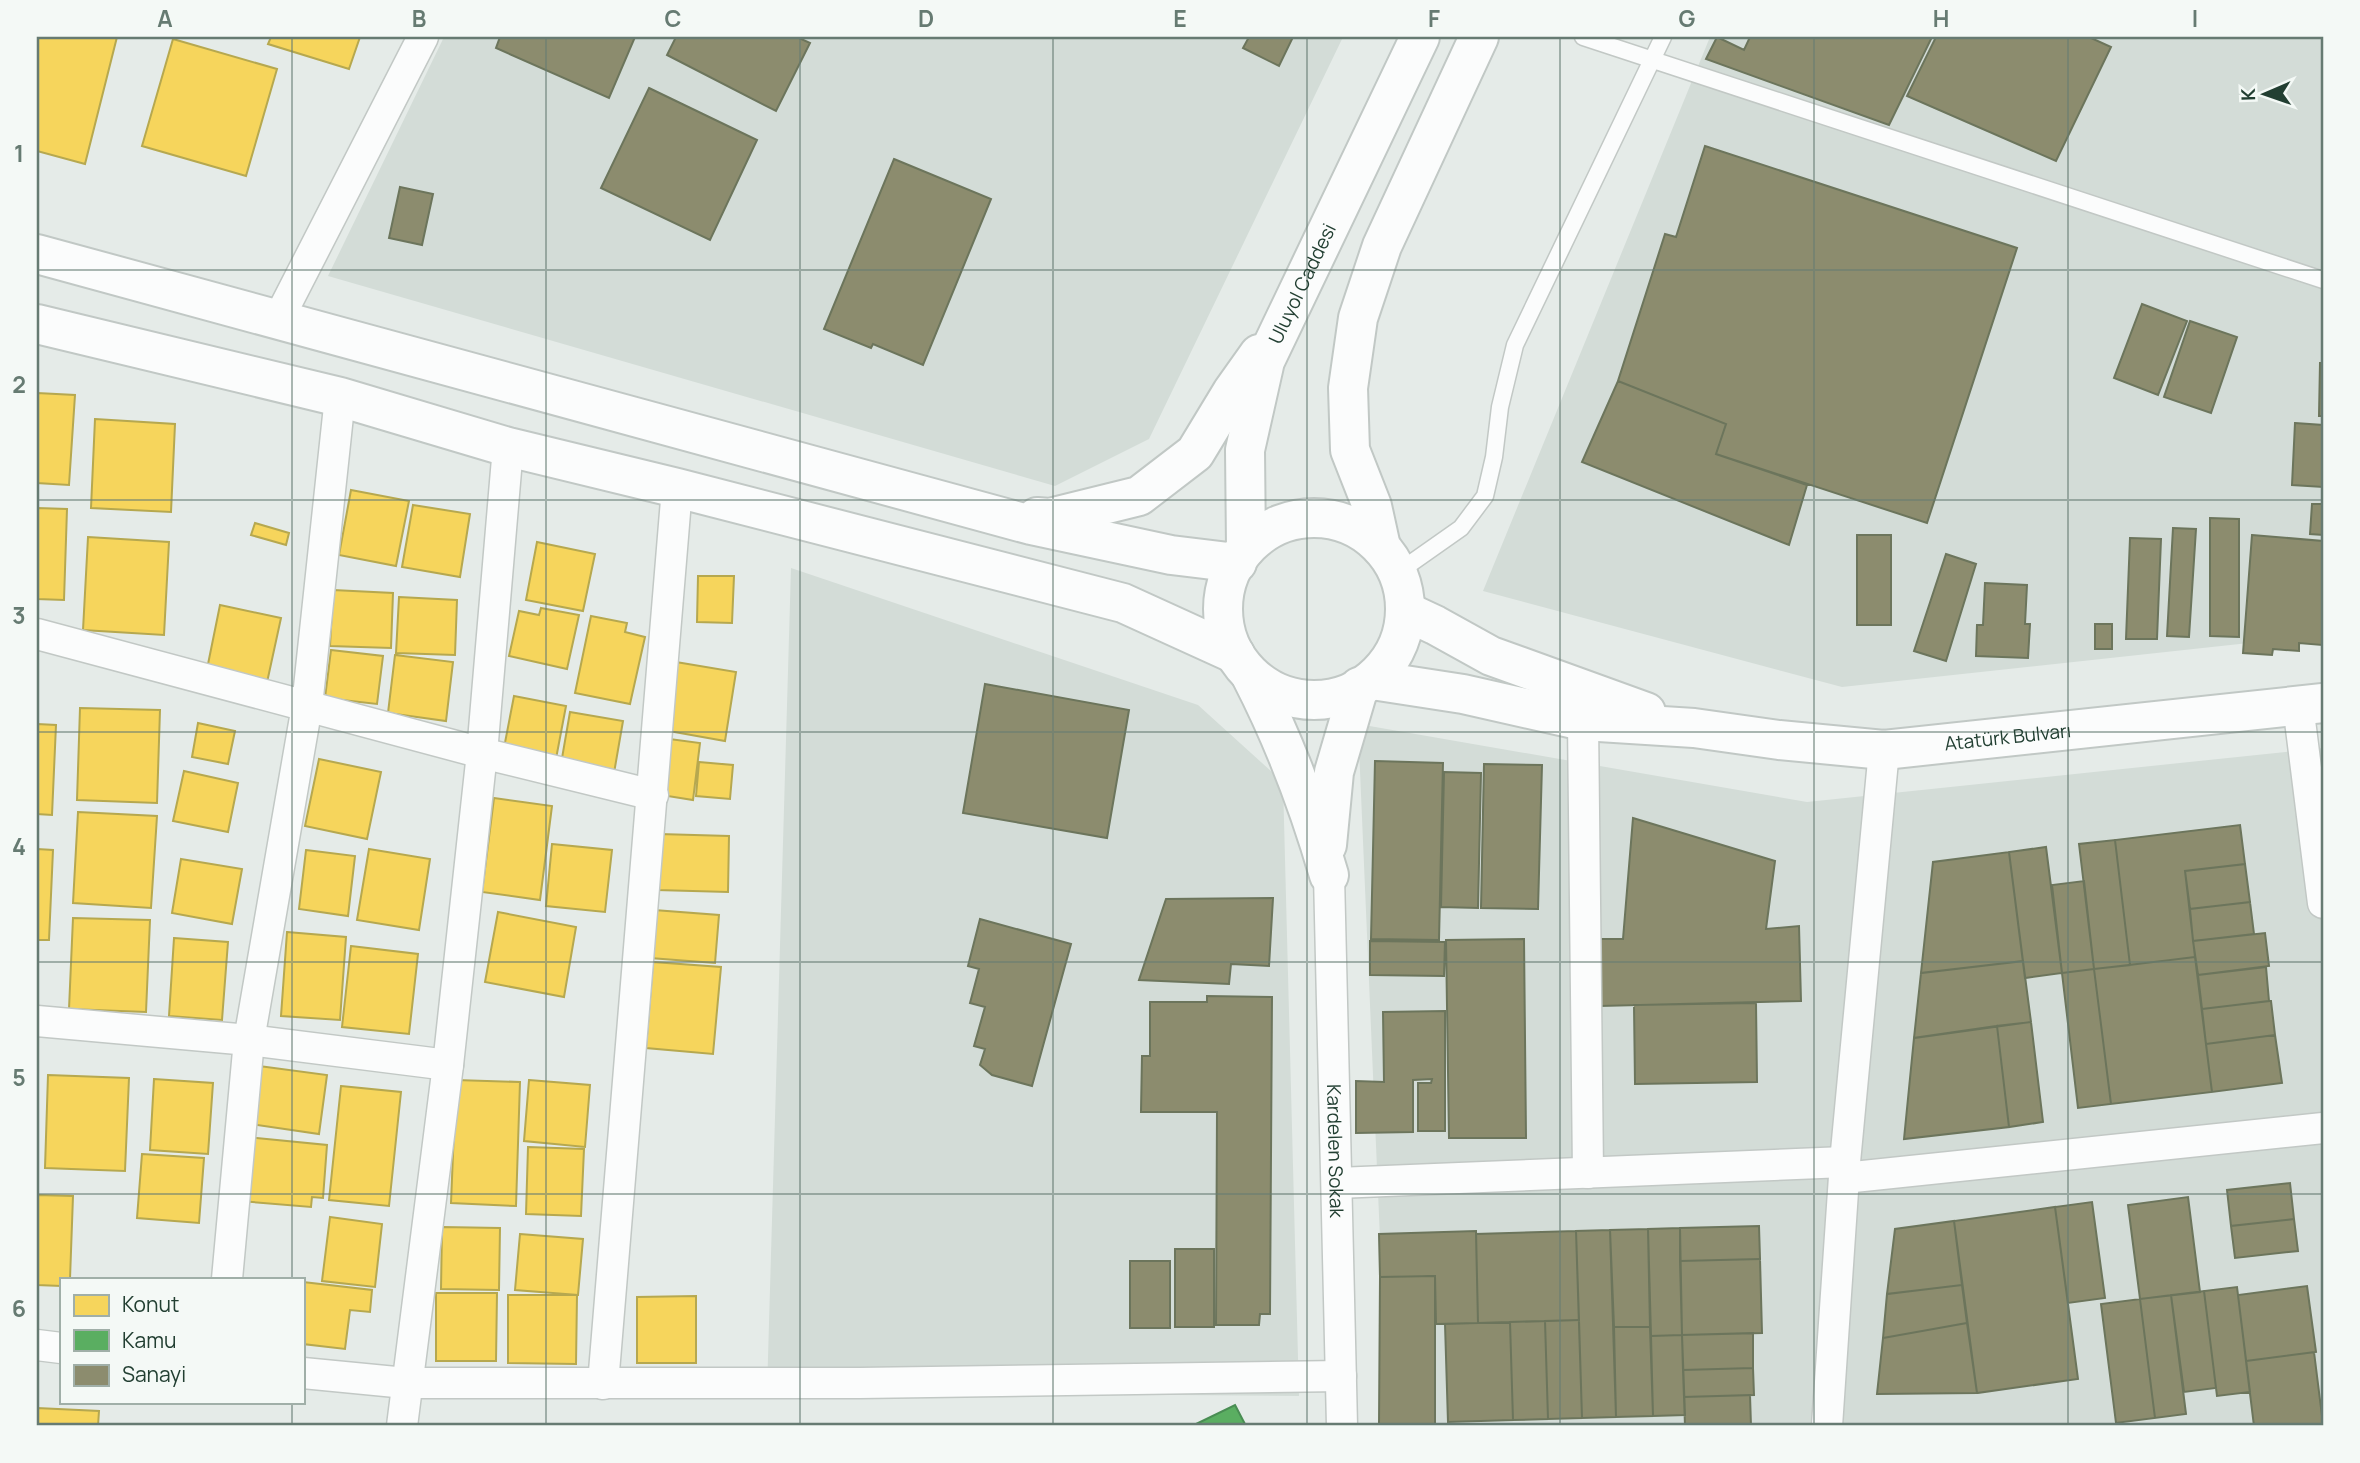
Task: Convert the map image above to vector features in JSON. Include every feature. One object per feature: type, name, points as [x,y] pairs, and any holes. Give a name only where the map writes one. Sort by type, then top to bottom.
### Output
[{"type":"main road","name":"Uluyol Caddesi","points":[[1241,555],[1245,450],[1265,361],[1420,37]]},
{"type":"main road","points":[[37,324],[340,397],[508,447],[1123,603],[1242,663],[1259,683],[1286,697],[1317,701],[1346,695],[1366,684],[1390,660],[1401,637],[1405,611],[1404,592],[1389,560],[1350,450],[1348,388],[1358,318],[1381,246],[1479,37]]},
{"type":"main road","points":[[37,254],[1031,526],[1171,555],[1241,555]]},
{"type":"main road","points":[[995,516],[1050,518],[1139,496],[1195,453],[1232,393],[1291,309]]},
{"type":"main road","points":[[1329,875],[1308,804],[1272,716],[1226,633],[1223,603],[1230,574],[1241,555],[1270,529],[1299,519],[1329,519],[1357,529],[1389,560]]},
{"type":"main road","points":[[1405,611],[1492,656],[1694,728]]},
{"type":"main road","points":[[1366,684],[1463,694],[1583,720],[1694,728]]},
{"type":"main road","points":[[1329,875],[1327,839],[1334,772],[1366,684]]},
{"type":"main road","name":"Atatürk Bulvarı","points":[[1694,728],[1779,740],[1884,750],[2311,704]]},
{"type":"street","points":[[278,320],[423,37]]},
{"type":"street","points":[[227,1278],[249,1040],[307,706],[340,397]]},
{"type":"street","points":[[402,1426],[448,1065],[482,753],[508,447]]},
{"type":"street","points":[[603,1384],[677,488]]},
{"type":"street","points":[[37,634],[482,753],[653,795]]},
{"type":"street","points":[[2311,704],[2323,903]]},
{"type":"street","points":[[1583,720],[1588,1172]]},
{"type":"street","points":[[1827,1426],[1844,1170],[1884,750]]},
{"type":"street","name":"Kardelen Sokak","points":[[1329,875],[1342,1426]]},
{"type":"street","points":[[37,1021],[249,1040],[448,1065]]},
{"type":"street","points":[[1336,1183],[1588,1172],[1844,1170],[2323,1128]]},
{"type":"street","points":[[37,1345],[60,1348]]},
{"type":"street","points":[[304,1373],[406,1383],[603,1384],[860,1384],[1341,1376]]},
{"type":"lane","points":[[1583,37],[2323,280]]},
{"type":"lane","points":[[1389,560],[1461,527],[1485,496],[1494,457],[1500,407],[1515,345],[1663,37]]},
{"type":"shaded area","points":[[444,37],[1343,37],[1149,439],[1055,486],[328,276]]},
{"type":"shaded area","points":[[1710,37],[2323,37],[2323,635],[1842,687],[1483,591]]},
{"type":"shaded area","points":[[791,568],[1198,705],[1283,782],[1299,1396],[767,1392]]},
{"type":"shaded area","points":[[1358,724],[1807,802],[2323,748],[2323,1426],[1388,1426]]},
{"type":"building: Konut","points":[[37,37],[117,37],[85,164],[37,151]]},
{"type":"building: Konut","points":[[271,37],[360,37],[349,69],[268,44]]},
{"type":"building: Konut","points":[[173,39],[277,69],[246,176],[142,146]]},
{"type":"building: Konut","points":[[37,393],[75,395],[69,485],[37,483]]},
{"type":"building: Konut","points":[[95,419],[175,424],[171,512],[91,508]]},
{"type":"building: Konut","points":[[351,490],[409,501],[396,566],[339,555]]},
{"type":"building: Konut","points":[[413,505],[470,514],[460,577],[402,567]]},
{"type":"building: Konut","points":[[37,508],[67,509],[64,600],[37,599]]},
{"type":"building: Konut","points":[[255,523],[289,533],[286,545],[251,535]]},
{"type":"building: Konut","points":[[88,537],[169,542],[164,635],[83,630]]},
{"type":"building: Konut","points":[[537,542],[595,554],[583,611],[526,600]]},
{"type":"building: Konut","points":[[698,576],[734,576],[732,623],[697,622]]},
{"type":"building: Konut","points":[[333,590],[393,593],[391,648],[330,646]]},
{"type":"building: Konut","points":[[399,597],[457,600],[455,655],[396,653]]},
{"type":"building: Konut","points":[[220,605],[281,618],[266,687],[206,674]]},
{"type":"building: Konut","points":[[541,608],[579,615],[567,669],[509,656],[519,611],[539,615]]},
{"type":"building: Konut","points":[[591,616],[627,623],[625,632],[645,637],[630,704],[575,693]]},
{"type":"building: Konut","points":[[331,650],[383,656],[377,704],[325,698]]},
{"type":"building: Konut","points":[[395,655],[453,662],[446,721],[388,713]]},
{"type":"building: Konut","points":[[676,662],[736,672],[725,741],[663,730]]},
{"type":"building: Konut","points":[[514,696],[566,706],[555,764],[503,753]]},
{"type":"building: Konut","points":[[80,708],[160,710],[157,803],[77,800]]},
{"type":"building: Konut","points":[[570,712],[623,721],[614,773],[561,764]]},
{"type":"building: Konut","points":[[198,723],[235,731],[228,764],[192,757]]},
{"type":"building: Konut","points":[[37,724],[56,725],[52,815],[37,814]]},
{"type":"building: Konut","points":[[662,738],[700,743],[693,800],[655,794]]},
{"type":"building: Konut","points":[[319,759],[381,772],[367,839],[305,826]]},
{"type":"building: Konut","points":[[699,762],[733,765],[730,799],[696,796]]},
{"type":"building: Konut","points":[[184,771],[238,783],[228,832],[173,821]]},
{"type":"building: Konut","points":[[494,798],[552,806],[540,900],[482,892]]},
{"type":"building: Konut","points":[[78,812],[157,816],[151,908],[73,903]]},
{"type":"building: Konut","points":[[659,834],[729,836],[728,892],[657,890]]},
{"type":"building: Konut","points":[[552,844],[612,850],[605,912],[546,906]]},
{"type":"building: Konut","points":[[37,849],[53,850],[49,940],[37,940]]},
{"type":"building: Konut","points":[[369,849],[430,859],[419,930],[357,920]]},
{"type":"building: Konut","points":[[306,850],[355,856],[348,916],[299,909]]},
{"type":"building: Konut","points":[[181,859],[242,869],[232,924],[172,913]]},
{"type":"building: Konut","points":[[654,910],[719,915],[715,963],[650,958]]},
{"type":"building: Konut","points":[[498,912],[576,927],[564,997],[485,982]]},
{"type":"building: Konut","points":[[73,918],[150,920],[146,1012],[69,1009]]},
{"type":"building: Konut","points":[[287,932],[346,937],[340,1020],[281,1016]]},
{"type":"building: Konut","points":[[174,938],[228,942],[222,1020],[169,1016]]},
{"type":"building: Konut","points":[[351,946],[418,954],[409,1034],[342,1027]]},
{"type":"building: Konut","points":[[653,962],[721,967],[713,1054],[646,1048]]},
{"type":"building: Konut","points":[[259,1066],[327,1075],[319,1134],[251,1124]]},
{"type":"building: Konut","points":[[48,1075],[129,1078],[125,1171],[45,1168]]},
{"type":"building: Konut","points":[[154,1079],[213,1083],[208,1154],[150,1150]]},
{"type":"building: Konut","points":[[456,1080],[520,1082],[516,1206],[451,1203]]},
{"type":"building: Konut","points":[[529,1080],[590,1085],[585,1147],[524,1141]]},
{"type":"building: Konut","points":[[341,1086],[401,1092],[389,1206],[329,1200]]},
{"type":"building: Konut","points":[[246,1137],[327,1145],[323,1198],[312,1197],[311,1207],[240,1201]]},
{"type":"building: Konut","points":[[528,1147],[584,1149],[581,1216],[526,1214]]},
{"type":"building: Konut","points":[[142,1154],[204,1158],[199,1223],[137,1218]]},
{"type":"building: Konut","points":[[37,1195],[73,1196],[70,1278],[60,1278],[60,1286],[37,1285]]},
{"type":"building: Konut","points":[[330,1217],[382,1224],[375,1287],[322,1281]]},
{"type":"building: Konut","points":[[442,1227],[500,1228],[499,1290],[441,1289]]},
{"type":"building: Konut","points":[[520,1234],[583,1239],[578,1295],[515,1290]]},
{"type":"building: Konut","points":[[304,1282],[372,1290],[370,1312],[350,1310],[345,1349],[304,1344]]},
{"type":"building: Konut","points":[[436,1293],[497,1293],[496,1361],[436,1361]]},
{"type":"building: Konut","points":[[508,1295],[577,1295],[576,1364],[508,1363]]},
{"type":"building: Konut","points":[[696,1296],[696,1363],[637,1363],[637,1297]]},
{"type":"building: Konut","points":[[37,1408],[99,1411],[98,1426],[37,1426]]},
{"type":"building: Kamu","points":[[1235,1405],[1246,1426],[1192,1426]]},
{"type":"building: Sanayi","points":[[500,37],[635,37],[609,98],[496,48]]},
{"type":"building: Sanayi","points":[[676,37],[797,37],[810,43],[776,111],[667,55]]},
{"type":"building: Sanayi","points":[[1249,37],[1293,37],[1279,66],[1243,48]]},
{"type":"building: Sanayi","points":[[1717,37],[1744,50],[1750,37],[1932,37],[1889,125],[1706,59]]},
{"type":"building: Sanayi","points":[[1936,37],[2089,37],[2111,47],[2056,161],[1907,96]]},
{"type":"building: Sanayi","points":[[649,88],[757,140],[710,240],[601,188]]},
{"type":"building: Sanayi","points":[[1705,146],[2017,248],[1927,523],[1716,454],[1726,424],[1618,381],[1665,234],[1676,237]]},
{"type":"building: Sanayi","points":[[894,159],[991,199],[923,365],[873,344],[871,348],[824,329]]},
{"type":"building: Sanayi","points":[[400,187],[433,194],[422,245],[389,238]]},
{"type":"building: Sanayi","points":[[2142,304],[2187,321],[2158,395],[2114,378]]},
{"type":"building: Sanayi","points":[[2190,321],[2237,337],[2211,413],[2164,397]]},
{"type":"building: Sanayi","points":[[2320,363],[2323,363],[2323,416],[2319,416]]},
{"type":"building: Sanayi","points":[[1618,381],[1726,424],[1716,454],[1807,485],[1789,545],[1582,462]]},
{"type":"building: Sanayi","points":[[2295,423],[2323,425],[2323,487],[2292,485]]},
{"type":"building: Sanayi","points":[[2312,504],[2323,504],[2323,535],[2310,534]]},
{"type":"building: Sanayi","points":[[2210,518],[2239,519],[2239,637],[2210,636]]},
{"type":"building: Sanayi","points":[[2173,528],[2196,529],[2189,637],[2167,636]]},
{"type":"building: Sanayi","points":[[1857,535],[1891,535],[1891,625],[1857,625]]},
{"type":"building: Sanayi","points":[[2252,535],[2323,541],[2322,645],[2299,643],[2299,651],[2273,649],[2272,655],[2243,653]]},
{"type":"building: Sanayi","points":[[2130,538],[2161,539],[2157,639],[2126,639]]},
{"type":"building: Sanayi","points":[[1946,554],[1976,564],[1946,661],[1914,651]]},
{"type":"building: Sanayi","points":[[1985,583],[2027,585],[2025,624],[2030,624],[2028,658],[1976,656],[1977,625],[1983,625]]},
{"type":"building: Sanayi","points":[[2095,624],[2112,624],[2112,649],[2095,649]]},
{"type":"building: Sanayi","points":[[985,684],[1129,710],[1107,838],[963,813]]},
{"type":"building: Sanayi","points":[[1375,761],[1443,763],[1439,940],[1371,939]]},
{"type":"building: Sanayi","points":[[1484,764],[1542,765],[1538,909],[1481,908]]},
{"type":"building: Sanayi","points":[[1444,772],[1481,773],[1478,908],[1441,907]]},
{"type":"building: Sanayi","points":[[1633,818],[1775,861],[1766,929],[1799,926],[1801,1001],[1600,1006],[1598,939],[1623,939]]},
{"type":"building: Sanayi","points":[[2240,825],[2245,864],[2185,871],[2195,957],[2130,965],[2115,840]]},
{"type":"building: Sanayi","points":[[2115,840],[2130,965],[2094,969],[2079,844]]},
{"type":"building: Sanayi","points":[[2046,847],[2062,973],[2025,978],[2009,852]]},
{"type":"building: Sanayi","points":[[2009,852],[2023,961],[1921,973],[1933,862]]},
{"type":"building: Sanayi","points":[[2245,864],[2250,902],[2190,909],[2185,871]]},
{"type":"building: Sanayi","points":[[2084,881],[2094,969],[2062,973],[2052,885]]},
{"type":"building: Sanayi","points":[[1273,898],[1269,966],[1231,964],[1229,984],[1139,980],[1166,899]]},
{"type":"building: Sanayi","points":[[2250,902],[2254,934],[2193,941],[2190,909]]},
{"type":"building: Sanayi","points":[[980,919],[1071,944],[1032,1086],[992,1075],[980,1065],[985,1049],[974,1046],[985,1007],[970,1003],[979,969],[968,966]]},
{"type":"building: Sanayi","points":[[2265,933],[2269,966],[2198,975],[2193,941]]},
{"type":"building: Sanayi","points":[[1524,939],[1526,1138],[1449,1138],[1446,940]]},
{"type":"building: Sanayi","points":[[1370,941],[1445,942],[1444,976],[1370,975]]},
{"type":"building: Sanayi","points":[[2195,957],[2212,1092],[2111,1104],[2094,969]]},
{"type":"building: Sanayi","points":[[2023,961],[2031,1022],[1914,1038],[1921,973]]},
{"type":"building: Sanayi","points":[[2266,967],[2269,1001],[2202,1009],[2198,975]]},
{"type":"building: Sanayi","points":[[2094,969],[2111,1104],[2078,1108],[2062,973]]},
{"type":"building: Sanayi","points":[[1207,996],[1272,997],[1270,1314],[1260,1314],[1259,1325],[1216,1325],[1217,1112],[1141,1112],[1142,1056],[1150,1056],[1150,1002],[1207,1002]]},
{"type":"building: Sanayi","points":[[2271,1001],[2275,1035],[2206,1044],[2202,1009]]},
{"type":"building: Sanayi","points":[[1756,1003],[1757,1082],[1635,1084],[1634,1005]]},
{"type":"building: Sanayi","points":[[1445,1011],[1445,1131],[1418,1131],[1418,1083],[1431,1083],[1432,1079],[1413,1080],[1413,1132],[1356,1133],[1356,1081],[1384,1082],[1383,1012]]},
{"type":"building: Sanayi","points":[[2031,1022],[2043,1122],[2009,1127],[1997,1026]]},
{"type":"building: Sanayi","points":[[1997,1026],[2009,1127],[1904,1139],[1914,1038]]},
{"type":"building: Sanayi","points":[[2275,1035],[2282,1083],[2212,1092],[2206,1044]]},
{"type":"building: Sanayi","points":[[2290,1183],[2294,1219],[2231,1226],[2227,1190]]},
{"type":"building: Sanayi","points":[[2188,1197],[2200,1292],[2140,1299],[2128,1205]]},
{"type":"building: Sanayi","points":[[2092,1202],[2105,1298],[2068,1303],[2055,1207]]},
{"type":"building: Sanayi","points":[[2055,1207],[2078,1379],[1977,1393],[1954,1221]]},
{"type":"building: Sanayi","points":[[2294,1219],[2298,1251],[2235,1258],[2231,1226]]},
{"type":"building: Sanayi","points":[[1954,1221],[1962,1285],[1887,1294],[1895,1229]]},
{"type":"building: Sanayi","points":[[1759,1226],[1760,1259],[1680,1261],[1680,1228]]},
{"type":"building: Sanayi","points":[[1680,1228],[1682,1335],[1651,1336],[1648,1229]]},
{"type":"building: Sanayi","points":[[1648,1229],[1650,1327],[1614,1327],[1610,1230]]},
{"type":"building: Sanayi","points":[[1610,1230],[1616,1417],[1582,1418],[1576,1231]]},
{"type":"building: Sanayi","points":[[1476,1231],[1478,1323],[1436,1324],[1435,1276],[1380,1277],[1379,1234]]},
{"type":"building: Sanayi","points":[[1576,1231],[1579,1320],[1478,1323],[1476,1234]]},
{"type":"building: Sanayi","points":[[1175,1249],[1214,1249],[1214,1327],[1175,1327]]},
{"type":"building: Sanayi","points":[[1760,1259],[1762,1333],[1682,1335],[1680,1261]]},
{"type":"building: Sanayi","points":[[1130,1261],[1170,1261],[1170,1328],[1130,1328]]},
{"type":"building: Sanayi","points":[[1435,1276],[1435,1426],[1379,1426],[1380,1277]]},
{"type":"building: Sanayi","points":[[1962,1285],[1967,1323],[1883,1338],[1887,1294]]},
{"type":"building: Sanayi","points":[[2307,1286],[2316,1352],[2246,1361],[2238,1295]]},
{"type":"building: Sanayi","points":[[2237,1287],[2250,1392],[2217,1396],[2204,1291]]},
{"type":"building: Sanayi","points":[[2204,1291],[2216,1388],[2184,1392],[2171,1295]]},
{"type":"building: Sanayi","points":[[2171,1295],[2186,1414],[2155,1418],[2140,1299]]},
{"type":"building: Sanayi","points":[[2140,1299],[2155,1418],[2116,1423],[2101,1304]]},
{"type":"building: Sanayi","points":[[1579,1320],[1582,1418],[1548,1419],[1545,1321]]},
{"type":"building: Sanayi","points":[[1545,1321],[1548,1419],[1513,1420],[1510,1322]]},
{"type":"building: Sanayi","points":[[1510,1322],[1513,1420],[1448,1422],[1445,1324]]},
{"type":"building: Sanayi","points":[[1967,1323],[1977,1393],[1877,1394],[1883,1338]]},
{"type":"building: Sanayi","points":[[1614,1327],[1650,1327],[1653,1416],[1616,1417]]},
{"type":"building: Sanayi","points":[[1753,1333],[1753,1368],[1683,1370],[1682,1335]]},
{"type":"building: Sanayi","points":[[1682,1335],[1685,1415],[1653,1416],[1651,1336]]},
{"type":"building: Sanayi","points":[[2314,1352],[2323,1424],[2254,1426],[2246,1361]]},
{"type":"building: Sanayi","points":[[1753,1368],[1754,1395],[1684,1397],[1683,1370]]},
{"type":"building: Sanayi","points":[[1750,1395],[1751,1426],[1685,1426],[1684,1397]]}]
